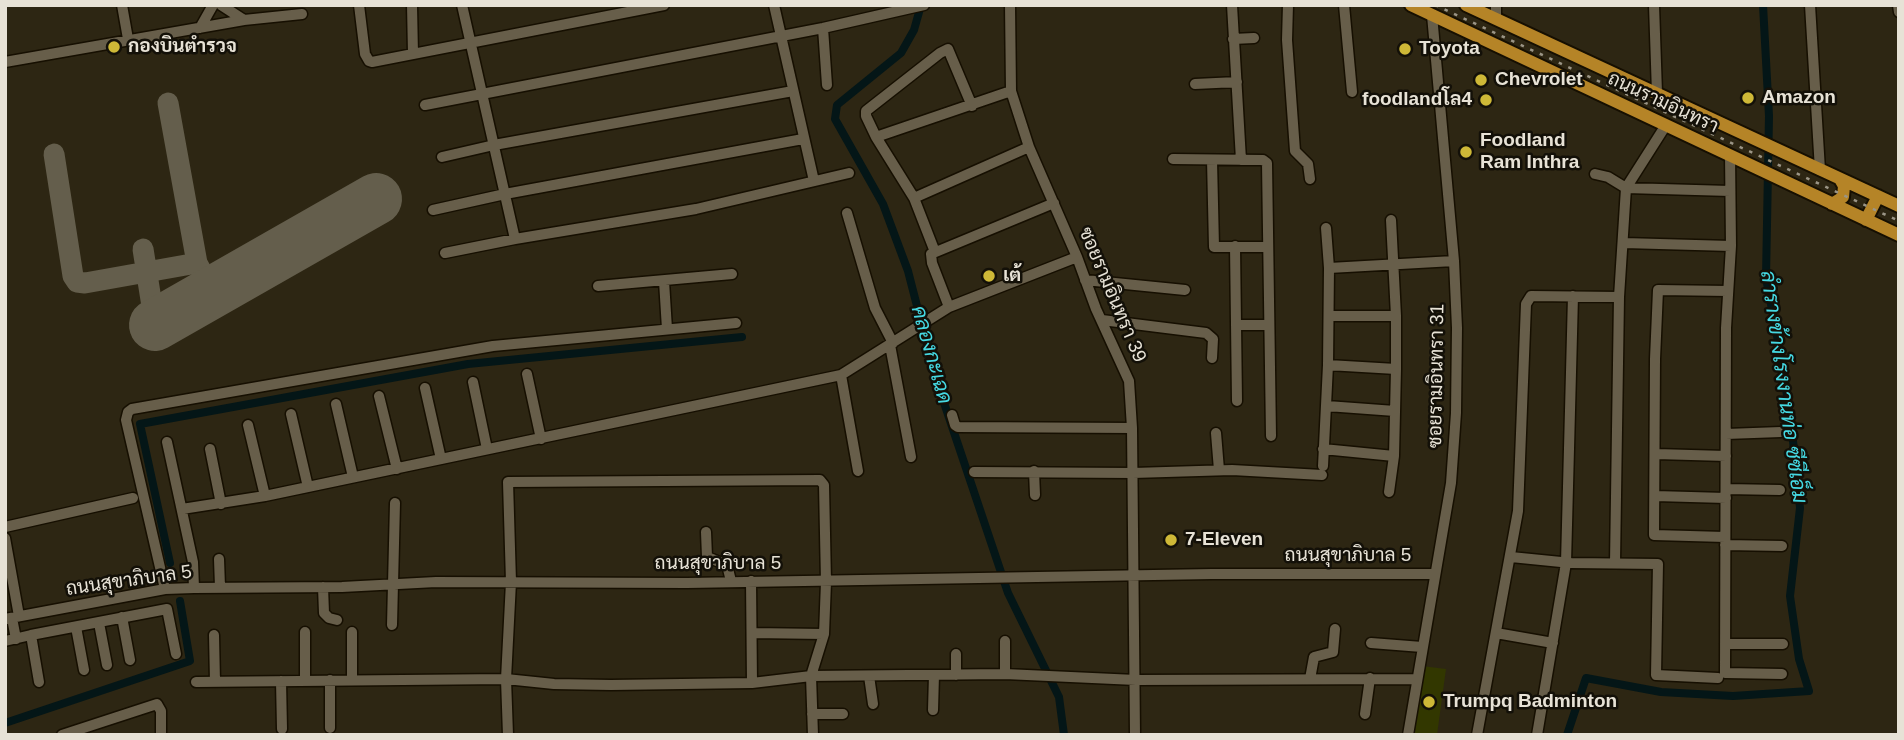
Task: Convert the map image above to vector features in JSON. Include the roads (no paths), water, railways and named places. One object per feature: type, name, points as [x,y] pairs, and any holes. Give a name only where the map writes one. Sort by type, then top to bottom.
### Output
[{"type":"main road","name":"ถนนรามอินทรา","points":[[1411,5],[1899,235]]},
{"type":"main road","name":"ถนนรามอินทรา","points":[[1465,5],[1899,206]]},
{"type":"main road","points":[[1832,204],[1843,197],[1844,186],[1840,179]]},
{"type":"main road","points":[[1866,220],[1878,196]]},
{"type":"street","points":[[122,5],[128,39]]},
{"type":"street","points":[[200,28],[213,5]]},
{"type":"street","points":[[221,5],[244,20]]},
{"type":"street","points":[[359,5],[365,54],[369,61],[664,5]]},
{"type":"street","points":[[412,5],[413,54]]},
{"type":"street","points":[[462,5],[515,239]]},
{"type":"street","points":[[774,5],[814,181]]},
{"type":"street","points":[[425,106],[823,28],[924,5]]},
{"type":"street","name":"ซอยรามอินทรา 39","points":[[1010,5],[1012,91],[1029,147],[1129,381],[1133,473],[1135,735]]},
{"type":"street","points":[[1232,5],[1241,160]]},
{"type":"street","points":[[1288,5],[1287,40],[1295,151],[1308,164],[1310,178]]},
{"type":"street","points":[[1344,5],[1352,92]]},
{"type":"street","points":[[1496,5],[1496,19]]},
{"type":"street","points":[[1654,5],[1657,93]]},
{"type":"street","points":[[1810,5],[1820,170]]},
{"type":"street","points":[[1898,5],[1899,12]]},
{"type":"street","points":[[5,62],[244,20],[302,14]]},
{"type":"street","name":"ซอยรามอินทรา 31","points":[[1408,735],[1454,452],[1457,328],[1454,261],[1432,15]]},
{"type":"street","points":[[823,28],[827,85]]},
{"type":"street","points":[[1233,39],[1254,38]]},
{"type":"street","points":[[935,252],[914,198],[876,137],[866,116],[867,109],[940,52],[948,49],[972,106]]},
{"type":"street","points":[[1195,84],[1237,82]]},
{"type":"street","points":[[442,157],[494,145],[793,91]]},
{"type":"street","points":[[876,137],[1012,91]]},
{"type":"street","points":[[1615,563],[1619,297],[1626,187],[1666,125]]},
{"type":"street","points":[[433,210],[505,194],[803,139]]},
{"type":"street","points":[[914,198],[1029,147]]},
{"type":"street","points":[[1730,155],[1725,673],[1782,674]]},
{"type":"street","points":[[1173,159],[1263,160],[1267,163],[1271,436]]},
{"type":"street","points":[[1213,160],[1214,247],[1267,247]]},
{"type":"street","points":[[445,253],[696,209],[849,173]]},
{"type":"street","points":[[1595,174],[1608,177],[1626,187],[1730,191]]},
{"type":"street","points":[[949,307],[931,254],[1054,203]]},
{"type":"street","points":[[847,214],[875,308],[892,344],[911,457]]},
{"type":"street","points":[[1389,492],[1394,456],[1396,369],[1391,220]]},
{"type":"street","points":[[974,472],[1322,470],[1329,316],[1326,228]]},
{"type":"street","points":[[1624,243],[1731,246]]},
{"type":"street","points":[[1235,246],[1237,401]]},
{"type":"street","points":[[182,509],[265,496],[841,375],[949,307],[1077,257]]},
{"type":"street","points":[[1329,268],[1454,261]]},
{"type":"street","points":[[598,286],[732,274]]},
{"type":"street","points":[[1085,280],[1185,290]]},
{"type":"street","points":[[664,281],[667,329]]},
{"type":"street","points":[[1728,291],[1658,290],[1654,535],[1782,546]]},
{"type":"street","points":[[1477,735],[1518,511],[1526,304],[1531,296],[1619,297]]},
{"type":"street","points":[[1537,735],[1566,563],[1573,296]]},
{"type":"street","points":[[1329,316],[1396,316]]},
{"type":"street","points":[[1102,320],[1206,333],[1213,339],[1212,358]]},
{"type":"street","points":[[165,589],[126,419],[132,409],[493,346],[736,323]]},
{"type":"street","points":[[1236,325],[1269,325]]},
{"type":"street","points":[[1328,365],[1396,369]]},
{"type":"street","points":[[527,374],[541,439]]},
{"type":"street","points":[[841,375],[858,471]]},
{"type":"street","points":[[473,382],[487,449]]},
{"type":"street","points":[[425,388],[441,459]]},
{"type":"street","points":[[379,396],[397,469]]},
{"type":"street","points":[[337,404],[353,478]]},
{"type":"street","points":[[1326,406],[1395,411]]},
{"type":"street","points":[[290,414],[309,487]]},
{"type":"street","points":[[952,415],[958,427],[1132,428]]},
{"type":"street","points":[[248,425],[265,496]]},
{"type":"street","points":[[1726,433],[1781,432]]},
{"type":"street","points":[[1216,433],[1219,470]]},
{"type":"street","points":[[167,443],[193,562],[194,588]]},
{"type":"street","points":[[210,449],[222,504]]},
{"type":"street","points":[[1323,449],[1394,456]]},
{"type":"street","points":[[1656,454],[1726,456]]},
{"type":"street","points":[[1034,471],[1035,495]]},
{"type":"street","points":[[508,735],[506,679],[511,582],[508,482],[820,480],[824,485],[826,582],[824,634],[811,676],[813,735]]},
{"type":"street","points":[[1655,496],[1780,490]]},
{"type":"street","points":[[5,527],[133,498]]},
{"type":"street","points":[[392,625],[395,503]]},
{"type":"street","points":[[706,532],[707,557],[727,565],[731,582]]},
{"type":"street","points":[[5,538],[12,618],[11,640],[167,609],[176,654]]},
{"type":"street","points":[[1511,557],[1566,563],[1658,564],[1656,675],[1718,678]]},
{"type":"street","points":[[219,559],[220,587]]},
{"type":"street","name":"ถนนสุขาภิบาล 5","points":[[12,618],[165,589],[220,587],[323,587],[392,583],[826,582],[1435,574]]},
{"type":"street","points":[[751,581],[752,683]]},
{"type":"street","points":[[323,587],[324,613],[337,620]]},
{"type":"street","points":[[122,617],[130,660]]},
{"type":"street","points":[[99,623],[107,665]]},
{"type":"street","points":[[76,627],[84,670]]},
{"type":"street","points":[[1310,679],[1314,657],[1333,652],[1335,629]]},
{"type":"street","points":[[305,632],[305,681]]},
{"type":"street","points":[[352,632],[352,680]]},
{"type":"street","points":[[1496,633],[1553,643]]},
{"type":"street","points":[[752,634],[824,634]]},
{"type":"street","points":[[31,635],[39,682]]},
{"type":"street","points":[[214,635],[215,682]]},
{"type":"street","points":[[1005,641],[1005,674]]},
{"type":"street","points":[[1370,643],[1423,647]]},
{"type":"street","points":[[1725,644],[1783,644]]},
{"type":"street","points":[[956,654],[956,675]]},
{"type":"street","points":[[196,682],[506,679],[600,685],[752,683],[811,676],[1005,674],[1136,680],[1417,678]]},
{"type":"street","points":[[933,710],[934,675]]},
{"type":"street","points":[[869,676],[873,704]]},
{"type":"street","points":[[1366,714],[1370,678]]},
{"type":"street","points":[[330,680],[330,728]]},
{"type":"street","points":[[281,681],[282,729]]},
{"type":"street","points":[[62,735],[157,704],[161,711],[161,735]]},
{"type":"street","points":[[812,714],[843,714]]},
{"type":"waterway","name":"คลองกะเฉด","points":[[921,5],[914,30],[901,53],[837,105],[835,119],[883,204],[908,271],[935,376],[1008,593],[1059,697],[1064,735]]},
{"type":"waterway","name":"ลำรางข้างโรงงานท่อ ซีซีเอ็ม","points":[[1567,735],[1586,678],[1661,692],[1733,696],[1809,691],[1799,659],[1790,596],[1800,508],[1796,464],[1784,373],[1766,278],[1769,116],[1763,5]]},
{"type":"waterway","points":[[170,563],[140,424],[468,364],[742,337]]},
{"type":"waterway","points":[[5,723],[190,661],[180,601]]},
{"type":"railway","points":[[1435,5],[1899,221]]},
{"type":"place","name":"กองบินตำรวจ","points":[[114,47]]},
{"type":"place","name":"Toyota","points":[[1405,49]]},
{"type":"place","name":"Chevrolet","points":[[1481,80]]},
{"type":"place","name":"Amazon","points":[[1748,98]]},
{"type":"place","name":"foodlandโล4","points":[[1486,100]]},
{"type":"place","name":"Foodland Ram Inthra","points":[[1466,152]]},
{"type":"place","name":"เต้","points":[[989,276]]},
{"type":"place","name":"7-Eleven","points":[[1171,540]]},
{"type":"place","name":"Trumpq Badminton","points":[[1429,702]]}]
